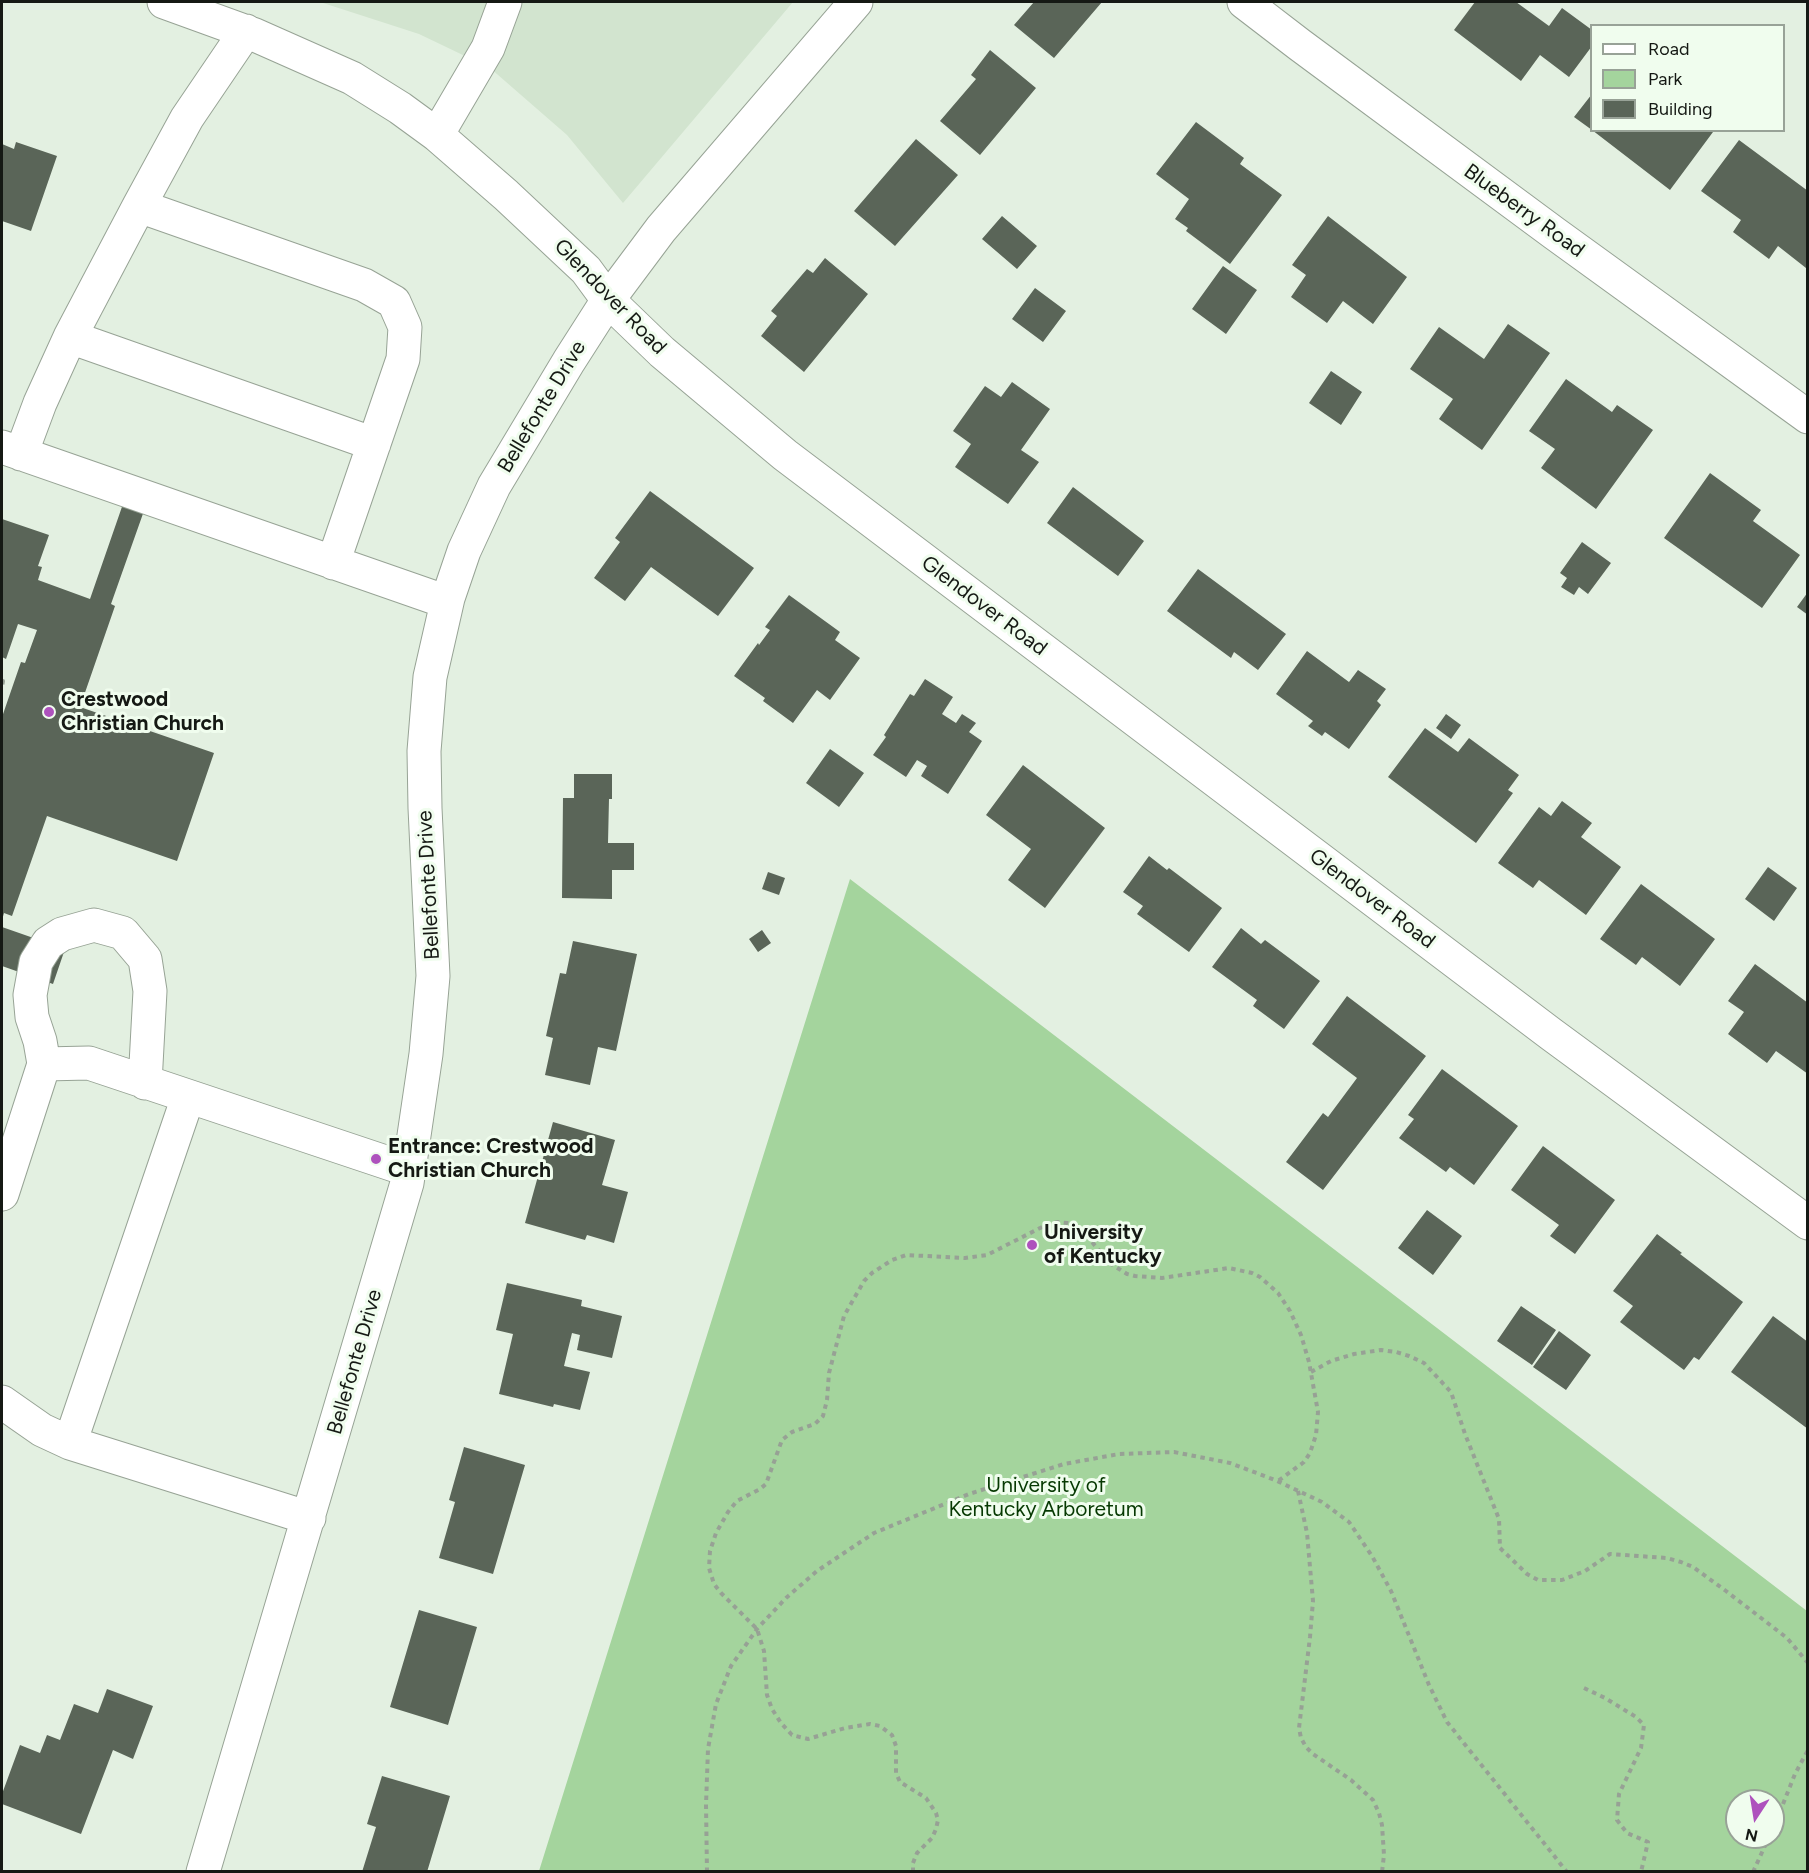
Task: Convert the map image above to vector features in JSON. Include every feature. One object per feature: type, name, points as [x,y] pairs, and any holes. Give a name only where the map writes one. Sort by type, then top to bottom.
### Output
[{"type":"street","name":"Glendover Road","points":[[164,2],[246,32],[352,78],[400,108],[437,135],[506,195],[586,270],[608,300],[662,352],[785,455],[1551,1034],[1808,1223]]},
{"type":"street","points":[[437,135],[488,48],[505,2]]},
{"type":"street","name":"Bellefonte Drive","points":[[203,1872],[407,1182],[426,1054],[433,976],[424,751],[430,677],[447,602],[464,551],[494,486],[608,300],[661,229],[856,2]]},
{"type":"street","name":"Blueberry Road","points":[[1244,2],[1554,233],[1808,417]]},
{"type":"street","points":[[246,32],[187,118],[70,338],[40,403],[11,450],[447,602]]},
{"type":"street","points":[[139,206],[364,285],[394,302],[405,327],[403,359],[333,562]]},
{"type":"street","points":[[70,338],[374,444]]},
{"type":"street","points":[[2,1194],[44,1064],[40,1041],[32,1017],[30,995],[36,962],[48,943],[62,934],[94,925],[123,933],[144,959],[150,991],[145,1083]]},
{"type":"street","points":[[44,1064],[88,1063],[409,1170]]},
{"type":"street","points":[[70,1443],[188,1097]]},
{"type":"street","points":[[2,1402],[42,1430],[70,1443],[309,1518]]},
{"type":"path","points":[[2,681],[2,687]]},
{"type":"path","points":[[913,1872],[913,1863],[917,1853],[932,1838],[938,1820],[926,1798],[900,1782],[896,1773],[896,1746],[892,1735],[880,1726],[870,1724],[844,1728],[808,1739],[792,1735],[781,1723],[767,1695],[764,1651],[757,1629],[714,1584],[709,1568],[710,1551],[716,1533],[737,1501],[766,1484],[782,1440],[792,1432],[815,1424],[823,1416],[827,1401],[829,1373],[844,1316],[864,1281],[892,1260],[906,1255],[976,1257],[996,1251],[1052,1223],[1066,1223],[1083,1231],[1111,1264],[1127,1274],[1153,1278],[1229,1268],[1260,1277],[1278,1293],[1290,1311],[1301,1335],[1318,1412],[1314,1446],[1304,1462],[1278,1481]]},
{"type":"path","points":[[1311,1372],[1331,1361],[1354,1354],[1381,1350],[1395,1352],[1424,1363],[1451,1392],[1499,1519],[1500,1548],[1527,1574],[1538,1580],[1562,1580],[1585,1571],[1610,1554],[1674,1560],[1693,1567],[1770,1624],[1787,1638],[1808,1663]]},
{"type":"path","points":[[707,1872],[708,1749],[716,1704],[731,1666],[757,1629],[786,1598],[817,1571],[874,1533],[969,1494],[1064,1464],[1119,1454],[1174,1452],[1230,1463],[1278,1481],[1322,1503],[1349,1522],[1372,1556],[1391,1591],[1429,1685],[1447,1722],[1567,1872]]},
{"type":"path","points":[[1298,1490],[1307,1533],[1312,1601],[1299,1728],[1301,1738],[1313,1754],[1352,1780],[1373,1800],[1380,1813],[1383,1826],[1382,1872]]},
{"type":"path","points":[[1584,1688],[1636,1717],[1644,1725],[1641,1748],[1619,1794],[1617,1820],[1627,1833],[1648,1842],[1641,1872]]},
{"type":"path","points":[[1785,1799],[1808,1750]]},
{"type":"path","points":[[1753,1872],[1764,1849]]},
{"type":"shaded area","points":[[320,2],[793,2],[623,203],[567,135],[490,68],[419,34]]},
{"type":"green space","name":"University of Kentucky Arboretum","points":[[850,879],[1807,1611],[1807,1871],[539,1871]]},
{"type":"building","points":[[1034,2],[1102,2],[1054,58],[1014,25]]},
{"type":"building","points":[[1475,2],[1516,2],[1549,26],[1562,8],[1590,29],[1590,49],[1569,77],[1540,55],[1521,81],[1454,30]]},
{"type":"building","points":[[990,50],[1036,88],[980,155],[940,121],[976,79],[971,75]]},
{"type":"building","points":[[1590,97],[1590,129],[1574,117]]},
{"type":"building","points":[[1196,122],[1244,158],[1240,164],[1282,195],[1230,264],[1186,231],[1188,228],[1175,219],[1189,199],[1156,174]]},
{"type":"building","points":[[1595,132],[1713,132],[1670,190]]},
{"type":"building","points":[[916,139],[958,175],[895,246],[854,211]]},
{"type":"building","points":[[1739,140],[1808,191],[1806,268],[1778,246],[1769,259],[1733,232],[1741,220],[1701,191]]},
{"type":"building","points":[[16,142],[57,156],[31,231],[2,221],[2,144],[14,149]]},
{"type":"building","points":[[1002,216],[1037,246],[1017,269],[982,239]]},
{"type":"building","points":[[1328,216],[1407,277],[1373,324],[1343,301],[1327,323],[1291,297],[1306,275],[1292,265]]},
{"type":"building","points":[[825,258],[868,294],[804,372],[761,336],[777,316],[771,311],[807,269],[813,273]]},
{"type":"building","points":[[1223,266],[1257,290],[1226,334],[1192,309]]},
{"type":"building","points":[[1035,288],[1066,311],[1043,342],[1012,319]]},
{"type":"building","points":[[1508,324],[1550,353],[1482,450],[1439,419],[1453,399],[1410,369],[1439,327],[1484,359]]},
{"type":"building","points":[[1331,371],[1362,392],[1341,425],[1309,403]]},
{"type":"building","points":[[1566,379],[1612,412],[1617,405],[1653,430],[1596,509],[1541,468],[1555,449],[1529,431]]},
{"type":"building","points":[[1012,382],[1050,409],[1021,450],[1039,462],[1008,504],[955,467],[971,444],[953,431],[985,386],[1001,397]]},
{"type":"building","points":[[1710,473],[1761,510],[1753,521],[1800,555],[1762,608],[1664,538]]},
{"type":"building","points":[[1073,487],[1144,541],[1118,576],[1047,523]]},
{"type":"building","points":[[650,491],[754,568],[718,616],[651,567],[625,601],[594,578],[620,542],[615,538]]},
{"type":"building","name":"Crestwood Christian Church","points":[[124,501],[145,508],[111,604],[115,606],[80,707],[214,753],[177,861],[47,816],[12,916],[4,913],[2,920],[2,717],[21,662],[25,663],[37,630],[18,624],[6,659],[2,657],[2,519],[49,535],[38,566],[42,567],[38,580],[90,599]]},
{"type":"building","points":[[1582,542],[1611,563],[1588,594],[1579,587],[1574,595],[1561,587],[1567,578],[1560,573]]},
{"type":"building","points":[[1198,569],[1286,634],[1258,670],[1234,652],[1231,658],[1167,611]]},
{"type":"building","points":[[1808,592],[1808,615],[1797,607]]},
{"type":"building","points":[[789,595],[840,632],[835,640],[860,658],[830,700],[817,690],[793,723],[763,701],[765,698],[734,676],[770,630],[765,627]]},
{"type":"building","points":[[1307,651],[1349,682],[1358,670],[1386,689],[1377,701],[1381,705],[1349,749],[1325,732],[1322,736],[1308,726],[1313,721],[1276,694]]},
{"type":"building","points":[[925,679],[953,697],[942,714],[956,723],[962,714],[976,723],[969,732],[982,741],[948,794],[921,776],[927,766],[917,760],[906,777],[873,755],[910,694],[914,696]]},
{"type":"building","points":[[1446,714],[1461,725],[1451,739],[1436,728]]},
{"type":"building","points":[[1425,728],[1458,752],[1469,738],[1519,775],[1508,790],[1513,793],[1476,843],[1388,777]]},
{"type":"building","points":[[830,749],[864,773],[839,807],[806,783]]},
{"type":"building","points":[[1023,765],[1105,828],[1045,908],[1008,880],[1031,849],[986,815]]},
{"type":"building","points":[[574,774],[612,774],[608,843],[634,843],[634,870],[612,870],[612,899],[562,898],[563,798],[574,798]]},
{"type":"building","points":[[1562,801],[1592,823],[1581,837],[1621,867],[1586,915],[1539,880],[1533,888],[1498,863],[1539,807],[1551,816]]},
{"type":"building","points":[[1149,856],[1167,870],[1169,868],[1222,908],[1189,952],[1137,914],[1143,906],[1123,892]]},
{"type":"building","points":[[1768,867],[1797,888],[1774,921],[1745,899]]},
{"type":"building","points":[[768,872],[785,878],[779,895],[762,889]]},
{"type":"building","points":[[1641,884],[1715,939],[1680,986],[1642,957],[1636,965],[1600,939]]},
{"type":"building","points":[[2,927],[65,949],[53,984],[2,966]]},
{"type":"building","points":[[1241,928],[1261,944],[1265,940],[1320,981],[1284,1029],[1253,1006],[1257,1000],[1212,967]]},
{"type":"building","points":[[762,930],[771,943],[758,952],[749,939]]},
{"type":"building","points":[[573,941],[637,954],[616,1051],[598,1047],[590,1085],[545,1075],[553,1038],[546,1036],[560,973],[566,974]]},
{"type":"building","points":[[1755,964],[1808,1003],[1808,1074],[1776,1051],[1767,1063],[1728,1034],[1744,1012],[1728,1001]]},
{"type":"building","points":[[1347,996],[1426,1056],[1323,1190],[1286,1162],[1323,1113],[1328,1117],[1357,1078],[1312,1044]]},
{"type":"building","points":[[1442,1069],[1518,1126],[1474,1185],[1450,1167],[1446,1172],[1399,1138],[1414,1119],[1408,1115]]},
{"type":"building","points":[[553,1122],[615,1140],[602,1185],[628,1192],[614,1243],[587,1235],[585,1240],[525,1223]]},
{"type":"building","points":[[1543,1146],[1615,1200],[1575,1254],[1550,1236],[1559,1225],[1511,1190]]},
{"type":"building","points":[[1427,1210],[1462,1236],[1433,1275],[1398,1248]]},
{"type":"building","points":[[1657,1234],[1743,1302],[1699,1360],[1694,1357],[1684,1370],[1620,1322],[1633,1306],[1613,1291]]},
{"type":"building","points":[[507,1283],[582,1300],[581,1306],[622,1316],[612,1358],[577,1350],[580,1335],[572,1333],[564,1366],[590,1372],[580,1410],[554,1404],[553,1407],[499,1394],[513,1334],[496,1330]]},
{"type":"building","points":[[1521,1306],[1556,1330],[1532,1365],[1497,1341]]},
{"type":"building","points":[[1773,1316],[1808,1342],[1808,1429],[1731,1372]]},
{"type":"building","points":[[1559,1331],[1591,1355],[1566,1390],[1533,1367]]},
{"type":"building","points":[[464,1447],[525,1465],[493,1574],[439,1558],[455,1502],[449,1500]]},
{"type":"building","points":[[419,1610],[477,1627],[448,1725],[390,1707]]},
{"type":"building","points":[[107,1689],[153,1706],[133,1759],[113,1750],[81,1834],[2,1804],[2,1794],[20,1745],[40,1753],[47,1735],[60,1740],[74,1704],[98,1713]]},
{"type":"building","points":[[382,1776],[450,1796],[427,1872],[362,1872],[376,1827],[367,1824]]},
{"type":"place","name":"Crestwood Christian Church","points":[[49,712]]},
{"type":"place","name":"Entrance: Crestwood Christian Church","points":[[376,1159]]},
{"type":"place","name":"University of Kentucky","points":[[1032,1245]]}]
